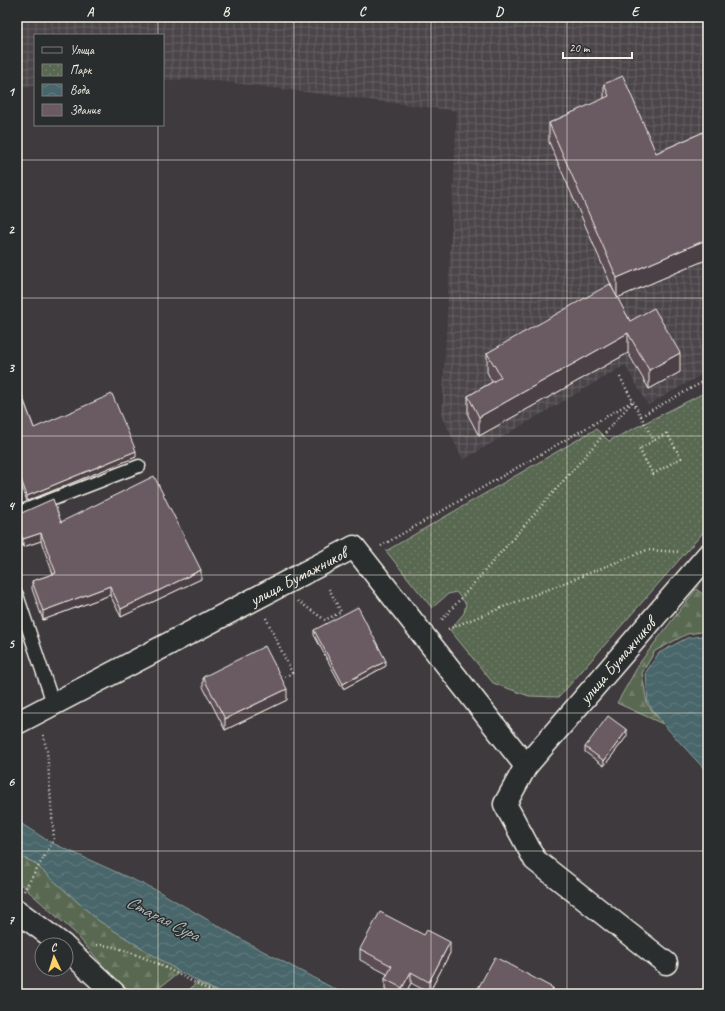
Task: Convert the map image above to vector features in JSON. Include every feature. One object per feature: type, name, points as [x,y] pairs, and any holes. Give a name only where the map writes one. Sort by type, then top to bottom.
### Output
[{"type":"street","name":"улица Бумажников","points":[[17,723],[354,547],[526,766]]},
{"type":"street","name":"улица Бумажников","points":[[666,963],[535,860],[506,804],[526,766],[708,555]]},
{"type":"street","points":[[19,904],[54,937]]},
{"type":"street","points":[[74,955],[115,994]]},
{"type":"lane","points":[[17,513],[139,466]]},
{"type":"lane","points":[[17,595],[54,703]]},
{"type":"path","points":[[620,377],[654,441]]},
{"type":"path","points":[[641,416],[708,379]]},
{"type":"path","points":[[362,557],[633,401]]},
{"type":"path","points":[[426,638],[633,401]]},
{"type":"path","points":[[667,433],[681,458],[653,474],[639,449],[654,441],[667,433]]},
{"type":"path","points":[[426,638],[647,550],[685,553]]},
{"type":"path","points":[[296,600],[325,620],[341,612],[329,589]]},
{"type":"path","points":[[266,617],[292,673],[283,678]]},
{"type":"path","points":[[19,904],[54,840],[47,751],[42,733]]},
{"type":"path","points":[[74,945],[108,944],[186,978],[217,994]]},
{"type":"shaded area","points":[[17,17],[708,17],[708,371],[648,405],[625,365],[463,460],[442,416],[457,111],[200,79],[164,80],[164,34],[34,34],[34,86],[17,87]]},
{"type":"green space","points":[[708,391],[708,522],[701,535],[559,697],[529,696],[493,683],[450,630],[464,613],[466,604],[456,592],[448,594],[432,608],[386,551],[596,429],[609,441]]},
{"type":"green space","points":[[696,589],[708,598],[708,631],[687,634],[655,651],[642,673],[647,704],[663,724],[617,703],[641,661]]},
{"type":"green space","points":[[17,855],[33,862],[99,921],[180,972],[151,994],[134,994],[111,975],[74,932],[17,881]]},
{"type":"green space","points":[[197,982],[222,994],[185,994]]},
{"type":"water","points":[[708,635],[708,773],[663,724],[648,703],[646,672],[659,653],[687,638]]},
{"type":"water","name":"Старая Сура","points":[[17,821],[50,842],[158,891],[248,943],[344,994],[222,994],[180,972],[99,921],[33,862],[17,855]]},
{"type":"building","points":[[623,76],[656,153],[708,130],[708,239],[617,278],[549,123],[609,96],[604,84]]},
{"type":"building","points":[[610,284],[630,321],[654,308],[680,353],[649,370],[628,333],[479,417],[468,396],[501,377],[487,353]]},
{"type":"building","points":[[17,382],[34,428],[112,394],[136,451],[27,496],[17,468]]},
{"type":"building","points":[[154,476],[201,570],[121,609],[110,586],[43,611],[32,581],[56,573],[41,533],[23,539],[17,524],[17,515],[53,499],[61,522]]},
{"type":"building","points":[[358,607],[386,661],[343,684],[314,630]]},
{"type":"building","points":[[265,646],[287,689],[225,719],[203,677]]},
{"type":"building","points":[[608,716],[627,730],[604,761],[585,747]]},
{"type":"building","points":[[380,912],[424,935],[427,930],[450,942],[429,982],[411,972],[402,988],[385,979],[392,966],[360,949]]},
{"type":"building","points":[[495,957],[553,988],[550,994],[479,994],[476,992]]}]
